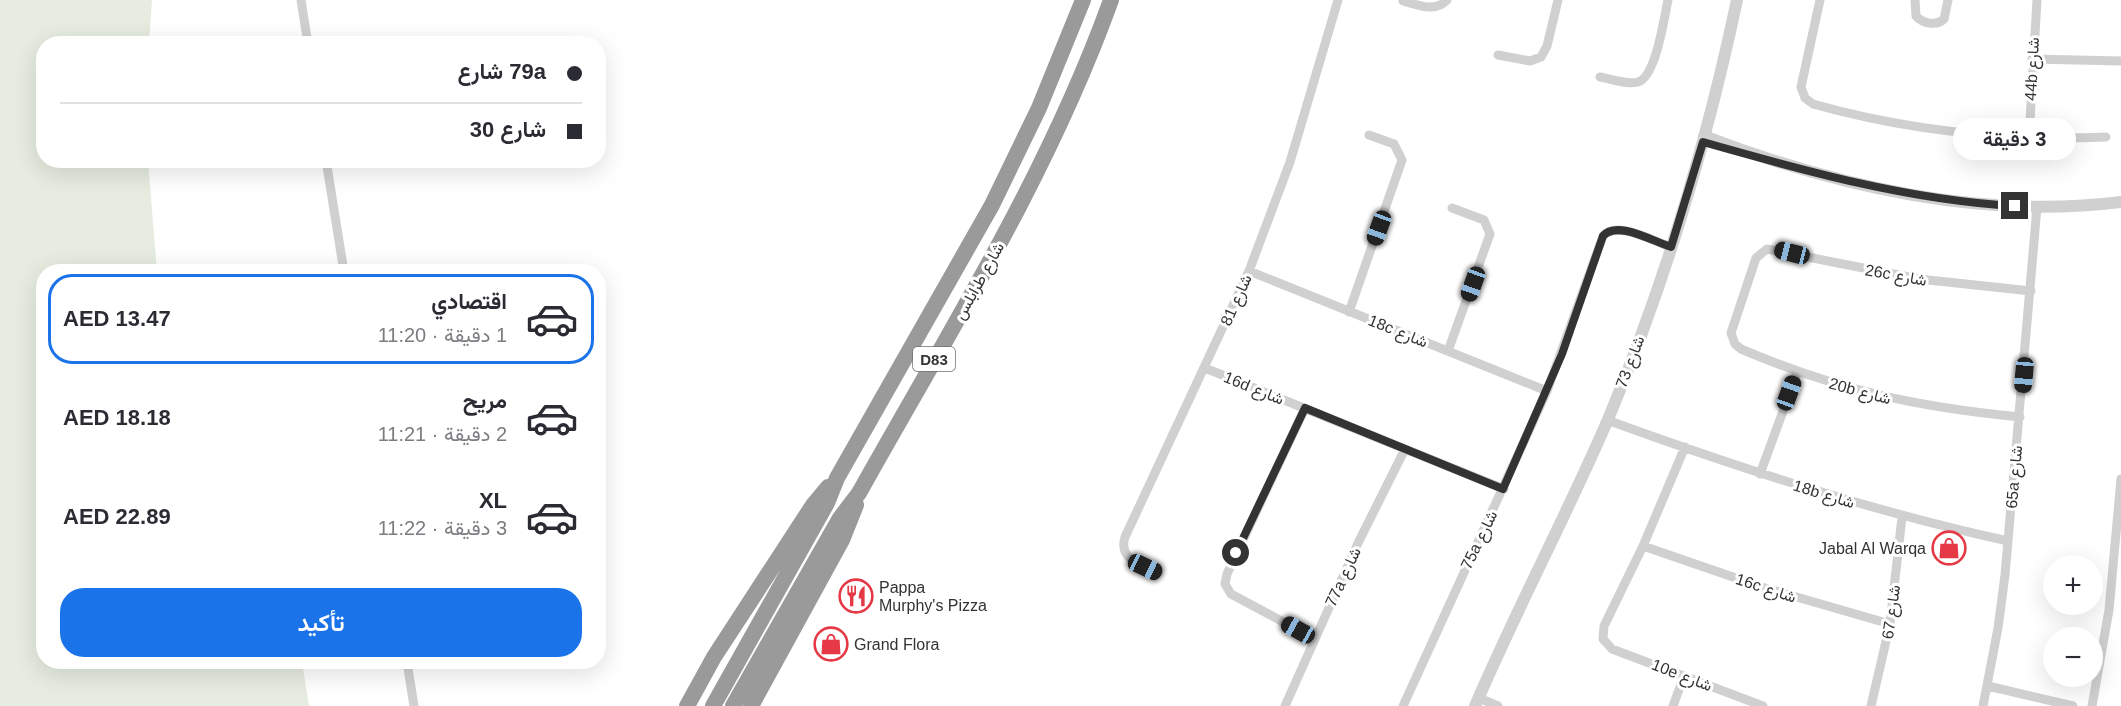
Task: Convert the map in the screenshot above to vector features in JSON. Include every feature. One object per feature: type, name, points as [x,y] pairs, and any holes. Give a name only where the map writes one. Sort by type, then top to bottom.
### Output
[{"type":"highway","name":"شارع طرابلس","points":[[713,706],[827,503],[837,478],[992,205],[1039,108],[1083,0]]},
{"type":"highway","name":"شارع طرابلس","points":[[733,706],[840,518],[859,493],[1017,213],[1068,107],[1111,0]]},
{"type":"highway","points":[[687,706],[714,657],[813,505],[837,478]]},
{"type":"highway","points":[[751,706],[842,540],[859,493]]},
{"type":"street","points":[[301,0],[307,36]]},
{"type":"street","name":"شارع 81","points":[[1158,573],[1128,557],[1123,542],[1249,271],[1298,140],[1338,0]]},
{"type":"street","points":[[1403,1],[1432,8],[1442,5],[1447,0]]},
{"type":"street","points":[[1498,55],[1530,61],[1541,57],[1547,46],[1558,0]]},
{"type":"street","points":[[1600,77],[1635,83],[1646,78],[1652,68],[1668,0]]},
{"type":"street","name":"شارع 73","points":[[1479,703],[1608,417],[1672,245],[1704,139],[1737,0]]},
{"type":"street","points":[[1820,0],[1805,76],[1810,96],[1826,106],[1934,130],[2029,138],[2106,136]]},
{"type":"street","points":[[1915,0],[1916,16],[1922,21],[1934,23],[1944,19],[1948,0]]},
{"type":"street","name":"44b شارع","points":[[2029,138],[2037,0]]},
{"type":"street","points":[[2032,59],[2121,61]]},
{"type":"street","points":[[1349,312],[1402,160],[1394,144],[1369,135]]},
{"type":"street","points":[[1704,139],[1815,173],[1948,200],[2040,207],[2121,202]]},
{"type":"street","points":[[327,168],[343,264]]},
{"type":"street","name":"65a شارع","points":[[1983,706],[2000,619],[2040,207]]},
{"type":"street","points":[[1448,351],[1490,234],[1484,220],[1452,208]]},
{"type":"street","name":"75a شارع","points":[[1403,706],[1546,392],[1603,236],[1617,228],[1672,245]]},
{"type":"street","name":"26c شارع","points":[[1762,251],[1777,249],[1919,279],[2031,291]]},
{"type":"street","name":"20b شارع","points":[[1762,251],[1754,263],[1732,337],[1741,349],[1797,373],[1912,404],[2020,417]]},
{"type":"street","name":"18c شارع","points":[[1249,271],[1546,392]]},
{"type":"street","name":"16d شارع","points":[[1205,368],[1503,489]]},
{"type":"street","points":[[1760,474],[1797,373]]},
{"type":"street","points":[[1305,408],[1225,579],[1231,594],[1315,639]]},
{"type":"street","name":"18b شارع","points":[[1608,417],[1760,474],[1902,517],[2008,541]]},
{"type":"street","points":[[1643,546],[1686,447]]},
{"type":"street","name":"77a شارع","points":[[1286,706],[1315,639],[1405,449]]},
{"type":"street","points":[[2092,706],[2109,610],[2121,479]]},
{"type":"street","name":"شارع 67","points":[[1871,706],[1890,624],[1902,517]]},
{"type":"street","name":"16c شارع","points":[[1643,546],[1762,587],[1890,624]]},
{"type":"street","name":"10e شارع","points":[[1643,546],[1604,626],[1603,639],[1612,649],[1763,706]]},
{"type":"street","points":[[408,669],[414,706]]},
{"type":"street","points":[[1673,706],[1684,676]]},
{"type":"street","points":[[1988,686],[2073,706]]},
{"type":"street","points":[[1479,703],[1498,706]]},
{"type":"shaded area","points":[[0,0],[152,0],[149,36],[36,36],[36,168],[149,168],[156,264],[36,264],[36,669],[303,669],[309,706],[0,706]]},
{"type":"place","name":"Jabal Al Warqa","points":[[1949,548]]},
{"type":"place","name":"Pappa Murphy's Pizza","points":[[856,596]]},
{"type":"place","name":"Grand Flora","points":[[831,644]]},
{"type":"route","points":[[1236,553],[1305,408],[1503,489],[1562,354],[1590,279],[1603,236],[1611,229],[1617,228],[1671,247],[1703,142],[1859,184],[1948,200],[2015,206]]}]
